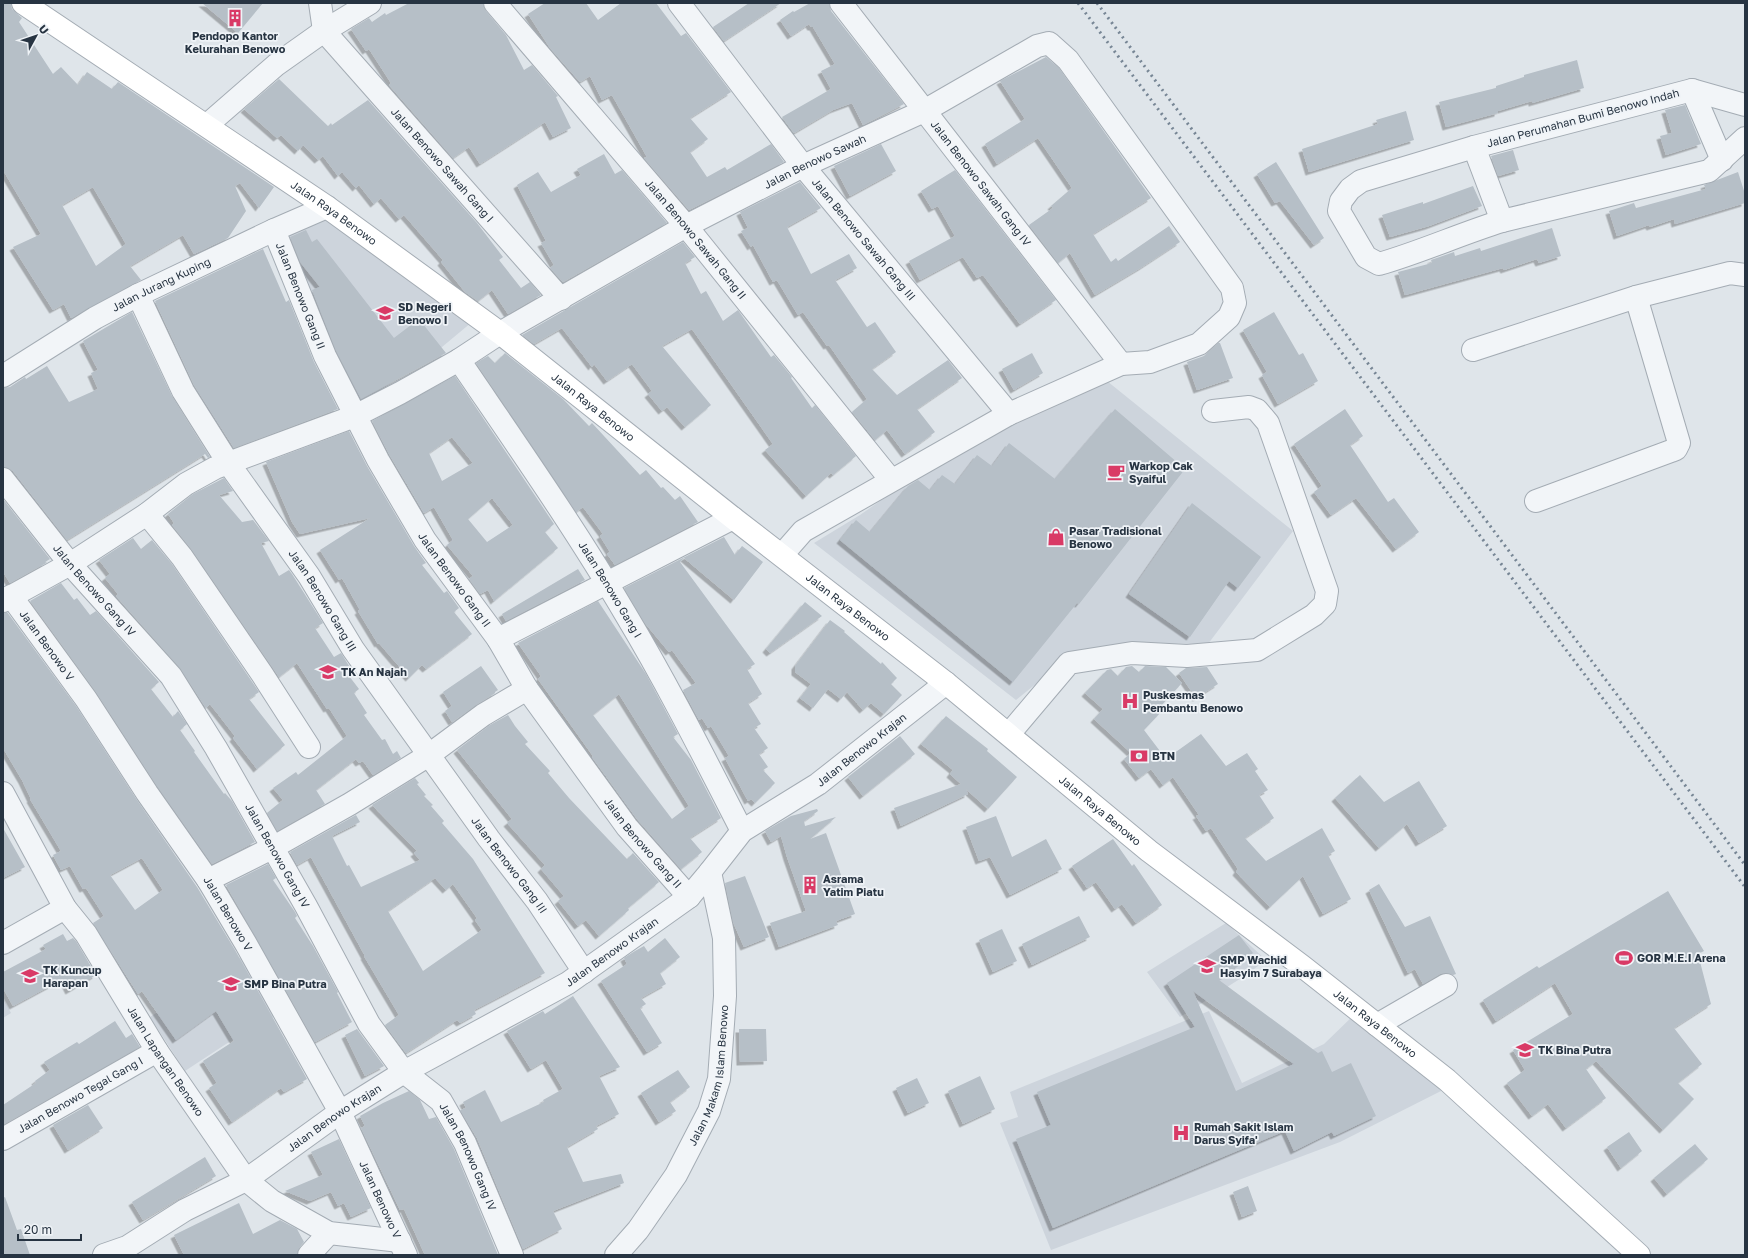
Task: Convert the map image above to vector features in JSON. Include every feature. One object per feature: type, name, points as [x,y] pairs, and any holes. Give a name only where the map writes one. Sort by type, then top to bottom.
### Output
[{"type":"main road","name":"Jalan Raya Benowo","points":[[23,3],[207,125],[327,207],[500,333],[733,518],[946,683],[1149,851],[1302,966],[1469,1099],[1639,1255]]},
{"type":"street","points":[[320,3],[324,31]]},
{"type":"street","points":[[207,125],[276,65],[324,31],[370,3]]},
{"type":"street","name":"Jalan Benowo Sawah Gang II","points":[[496,3],[686,226],[891,480]]},
{"type":"street","name":"Jalan Benowo Sawah Gang III","points":[[679,3],[802,166],[1010,414]]},
{"type":"street","name":"Jalan Benowo Sawah Gang IV","points":[[841,3],[1121,364]]},
{"type":"street","name":"Jalan Benowo Sawah Gang I","points":[[324,31],[561,299]]},
{"type":"street","name":"Jalan Benowo Sawah","points":[[7,599],[70,564],[147,514],[186,484],[215,468],[355,416],[459,360],[500,333],[686,226],[802,166],[924,111],[1037,46],[1049,43],[1068,60],[1232,288],[1234,303],[1229,317],[1199,344],[1150,362],[1121,364]]},
{"type":"street","name":"Jalan Perumahan Bumi Benowo Indah","points":[[1692,90],[1722,160]]},
{"type":"street","name":"Jalan Perumahan Bumi Benowo Indah","points":[[1745,104],[1692,90],[1474,146],[1360,182],[1350,190],[1341,201],[1339,211],[1366,257],[1379,264],[1402,258],[1476,229],[1502,221],[1709,171],[1745,138]]},
{"type":"street","name":"Jalan Perumahan Bumi Benowo Indah","points":[[1474,146],[1502,221]]},
{"type":"street","name":"Jalan Jurang Kuping","points":[[3,376],[95,318],[138,295],[274,230],[327,207]]},
{"type":"street","name":"Jalan Benowo Gang II","points":[[274,230],[325,356],[378,460],[425,540],[498,639],[527,689],[627,827],[689,897]]},
{"type":"street","points":[[1473,350],[1636,297],[1730,273],[1745,275]]},
{"type":"street","name":"Jalan Benowo Gang III","points":[[138,295],[183,391],[229,464],[309,576],[353,649],[489,840],[537,902],[584,972]]},
{"type":"street","points":[[1536,501],[1671,451],[1676,448],[1679,443],[1636,297]]},
{"type":"street","name":"Jalan Benowo Gang I","points":[[459,360],[562,513],[638,636],[742,831]]},
{"type":"street","points":[[782,555],[803,531],[891,480],[1010,414],[1121,364]]},
{"type":"street","points":[[1009,734],[1069,663],[1132,653],[1187,656],[1257,650],[1314,615],[1325,604],[1327,591],[1268,423],[1256,410],[1249,407],[1213,411]]},
{"type":"street","name":"Jalan Benowo Gang IV","points":[[3,479],[70,564],[171,676],[216,748],[306,906],[369,1024],[404,1072],[440,1101],[465,1143],[512,1255]]},
{"type":"street","points":[[147,514],[182,557],[262,674],[309,748]]},
{"type":"street","points":[[498,639],[733,518]]},
{"type":"street","name":"Jalan Benowo V","points":[[7,599],[86,699],[147,793],[208,880],[246,944],[340,1112],[403,1248]]},
{"type":"street","name":"Jalan Benowo Krajan","points":[[104,1255],[127,1247],[185,1210],[246,1180],[340,1112],[404,1072],[568,983],[689,897],[742,831],[818,784],[946,683]]},
{"type":"street","points":[[208,880],[272,848],[350,804],[429,755],[484,715],[527,689]]},
{"type":"street","name":"Jalan Lapangan Benowo","points":[[3,793],[65,908],[86,934],[157,1051],[246,1180],[272,1201],[329,1233],[403,1248]]},
{"type":"street","name":"Jalan Makam Islam Benowo","points":[[616,1255],[638,1230],[676,1175],[709,1111],[719,1079],[725,996],[724,938],[710,872]]},
{"type":"street","points":[[3,943],[65,908]]},
{"type":"street","points":[[1377,1025],[1446,985]]},
{"type":"street","name":"Jalan Benowo Tegal Gang I","points":[[3,1139],[157,1051]]},
{"type":"street","points":[[309,1255],[329,1233]]},
{"type":"shaded area","name":"SD Negeri Benowo I","points":[[322,216],[472,322],[442,347],[358,406],[281,234]]},
{"type":"shaded area","name":"Pasar Tradisional Benowo","points":[[1107,381],[1293,531],[1208,644],[1134,643],[1064,661],[1016,700],[814,543],[860,515],[943,457]]},
{"type":"shaded area","name":"SMP Wachid Hasyim 7 Surabaya","points":[[1226,923],[1266,960],[1246,975],[1180,1017],[1147,972]]},
{"type":"shaded area","name":"SMP Bina Putra","points":[[245,954],[279,1014],[226,1044],[185,1071],[150,1017]]},
{"type":"shaded area","points":[[3,998],[11,1013],[3,1018]]},
{"type":"shaded area","name":"Rumah Sakit Islam Darus Syifa'","points":[[1209,1011],[1242,1083],[1324,1044],[1356,1013],[1443,1090],[1340,1142],[1051,1250],[1000,1123],[1018,1117],[1010,1092]]},
{"type":"building","points":[[3,3],[11,4],[12,9],[22,18],[19,22],[53,74],[61,67],[78,85],[87,72],[112,89],[118,82],[274,187],[259,208],[240,183],[235,186],[246,211],[228,238],[194,254],[183,235],[130,266],[141,280],[71,318],[64,304],[53,310],[13,247],[41,234],[3,170]],"holes":[[[93,187],[126,244],[96,266],[62,205]]]},
{"type":"building","name":"Pendopo Kantor Kelurahan Benowo","points":[[202,3],[263,3],[238,33]]},
{"type":"building","points":[[409,3],[483,3],[486,11],[506,35],[524,70],[532,65],[558,96],[556,97],[571,128],[553,137],[545,122],[480,164],[469,147],[453,158],[389,85],[391,83],[369,49],[366,51],[351,29],[369,18],[372,22],[385,13],[386,15]]},
{"type":"building","points":[[545,3],[586,3],[598,20],[621,3],[656,3],[681,36],[686,33],[731,92],[690,118],[708,139],[690,152],[707,177],[725,167],[727,170],[771,144],[784,162],[689,210],[644,158],[647,157],[612,95],[602,100],[590,76],[580,82],[550,48],[528,14]]},
{"type":"building","points":[[749,3],[781,3],[724,41],[713,27]]},
{"type":"building","points":[[810,3],[829,3],[831,11],[904,104],[863,125],[852,103],[833,110],[794,133],[782,117],[831,89],[821,71],[835,64],[813,27],[809,24],[791,36],[780,20],[793,11],[794,12]]},
{"type":"building","points":[[1046,57],[1059,68],[1151,198],[1093,234],[1111,262],[1116,258],[1118,261],[1169,226],[1180,242],[1095,295],[1070,253],[1058,263],[1029,225],[1053,208],[1051,206],[1072,188],[1038,138],[997,164],[985,144],[1025,119],[1000,81]]},
{"type":"building","points":[[1577,60],[1584,88],[1532,103],[1532,101],[1498,111],[1498,113],[1446,127],[1439,102],[1496,88],[1496,86],[1524,77],[1524,75]]},
{"type":"building","points":[[279,79],[328,126],[331,123],[332,125],[368,100],[477,223],[503,257],[499,260],[521,288],[530,282],[541,295],[508,314],[492,290],[478,301],[465,292],[441,262],[443,260],[404,215],[399,219],[381,198],[374,204],[359,185],[356,188],[342,172],[338,176],[323,156],[318,160],[303,145],[298,151],[281,135],[277,138],[244,109]]},
{"type":"building","points":[[1685,105],[1701,144],[1666,155],[1660,136],[1672,133],[1665,110]]},
{"type":"building","points":[[1406,111],[1414,140],[1309,172],[1302,149],[1378,124],[1376,120]]},
{"type":"building","points":[[881,144],[896,171],[850,196],[834,166]]},
{"type":"building","points":[[1513,150],[1519,170],[1498,176],[1491,156]]},
{"type":"building","points":[[604,154],[615,174],[622,170],[667,223],[563,282],[550,268],[554,265],[541,243],[546,241],[517,185],[538,172],[551,192],[581,175],[577,169]]},
{"type":"building","points":[[1276,162],[1324,238],[1314,245],[1280,201],[1275,203],[1257,174]]},
{"type":"building","points":[[955,170],[1056,300],[1020,324],[983,275],[977,278],[963,257],[920,280],[909,261],[955,236],[938,206],[932,209],[921,191]]},
{"type":"building","points":[[1738,172],[1745,194],[1745,203],[1675,224],[1674,219],[1650,227],[1649,225],[1617,236],[1609,211],[1634,203],[1636,208],[1706,189],[1704,185]]},
{"type":"building","points":[[800,182],[821,208],[787,227],[811,274],[849,254],[857,268],[835,280],[867,327],[875,322],[896,352],[872,369],[897,395],[948,360],[962,378],[917,409],[935,432],[905,454],[887,430],[875,440],[852,412],[867,399],[829,345],[827,346],[803,312],[798,315],[777,280],[773,282],[753,245],[751,247],[741,231],[748,228],[740,212]]},
{"type":"building","points":[[1473,186],[1482,206],[1429,226],[1390,237],[1382,215],[1423,202],[1423,204]]},
{"type":"building","points":[[1552,228],[1561,256],[1539,263],[1537,259],[1504,270],[1503,268],[1405,295],[1398,272],[1432,263],[1431,260],[1454,252],[1455,256],[1480,248],[1481,251]]},
{"type":"building","points":[[306,230],[312,242],[317,239],[394,338],[419,319],[446,353],[361,399],[336,351],[312,290],[320,287],[300,262],[290,237]]},
{"type":"building","points":[[683,242],[695,257],[685,263],[701,294],[706,291],[723,321],[738,310],[771,357],[774,355],[792,377],[791,378],[812,408],[815,405],[856,456],[833,475],[831,473],[806,496],[765,450],[773,444],[692,329],[662,346],[711,405],[685,427],[667,407],[662,411],[648,394],[652,391],[632,364],[607,381],[594,364],[592,367],[562,328],[534,344],[522,335]]},
{"type":"building","points":[[263,249],[286,302],[289,300],[314,362],[338,409],[234,448],[194,385],[155,301]]},
{"type":"building","points":[[132,312],[172,396],[210,457],[208,458],[205,454],[67,540],[13,471],[3,467],[3,388],[10,387],[25,377],[26,379],[47,366],[69,402],[98,389],[91,373],[98,370],[83,341]]},
{"type":"building","points":[[1274,312],[1299,355],[1303,353],[1318,381],[1278,404],[1262,375],[1267,372],[1243,330]]},
{"type":"building","points":[[1218,343],[1220,343],[1233,378],[1197,390],[1187,362],[1204,356]]},
{"type":"building","points":[[505,353],[563,399],[589,426],[592,423],[640,475],[646,470],[661,488],[663,487],[675,500],[680,496],[698,522],[615,565],[607,554],[610,552],[600,536],[603,534],[583,507],[576,512],[476,363],[488,356],[495,363]]},
{"type":"building","points":[[1032,353],[1043,373],[1014,390],[1002,369]]},
{"type":"building","points":[[455,376],[554,524],[545,532],[558,548],[494,601],[488,590],[480,594],[469,579],[473,576],[447,545],[453,540],[434,507],[424,513],[389,454],[372,421]],"holes":[[[452,437],[473,463],[442,481],[429,453]],[[492,498],[513,525],[487,542],[468,519]]]},
{"type":"building","points":[[1115,409],[1185,469],[1079,604],[1077,603],[1013,682],[840,540],[856,520],[870,532],[908,486],[918,480],[930,490],[942,475],[955,484],[977,455],[992,466],[1009,443],[1055,479]]},
{"type":"building","points":[[1345,409],[1363,436],[1350,445],[1388,502],[1394,498],[1419,532],[1396,549],[1356,498],[1331,515],[1314,492],[1322,486],[1294,444]]},
{"type":"building","points":[[349,431],[367,466],[414,546],[426,563],[422,565],[444,593],[447,591],[459,608],[454,612],[472,634],[426,669],[422,665],[409,678],[379,643],[378,644],[358,611],[360,610],[342,578],[339,580],[320,550],[370,518],[300,534],[292,522],[266,462]]},
{"type":"building","points":[[224,478],[233,491],[219,495],[242,522],[253,520],[269,541],[261,543],[279,576],[289,570],[292,574],[323,623],[315,628],[334,657],[341,653],[351,669],[346,672],[359,689],[354,693],[367,713],[364,715],[382,740],[385,739],[393,754],[397,751],[401,758],[373,775],[363,761],[359,763],[356,759],[316,790],[325,804],[277,831],[267,813],[283,800],[273,788],[296,772],[298,775],[347,736],[329,708],[327,709],[297,663],[279,677],[192,550],[172,525],[174,523],[168,514],[193,494]]},
{"type":"building","points":[[3,499],[50,559],[45,562],[46,563],[10,583],[3,572]]},
{"type":"building","points":[[1192,503],[1261,557],[1238,588],[1229,581],[1190,637],[1129,594]]},
{"type":"building","points":[[724,537],[735,555],[742,546],[763,562],[734,600],[684,558],[680,562],[755,664],[747,669],[762,694],[748,703],[761,724],[754,728],[768,748],[759,754],[768,767],[763,770],[775,783],[755,803],[751,799],[748,801],[725,758],[729,756],[711,726],[708,728],[702,718],[699,720],[683,690],[696,683],[672,650],[669,652],[644,622],[624,588]]},
{"type":"building","points":[[133,538],[141,549],[152,540],[172,564],[259,692],[249,699],[285,745],[257,769],[233,738],[235,736],[210,704],[206,708],[180,668],[116,596],[118,594],[105,578],[110,574],[99,560]]},
{"type":"building","points":[[578,569],[585,580],[506,621],[502,614]]},
{"type":"building","points":[[61,583],[74,600],[77,598],[90,615],[96,611],[159,682],[151,689],[173,717],[178,711],[187,724],[180,730],[224,794],[225,793],[232,801],[255,842],[212,864],[157,786],[96,692],[30,601]]},
{"type":"building","points":[[598,601],[646,674],[678,734],[673,737],[691,760],[721,818],[690,838],[702,852],[681,869],[637,819],[592,757],[593,756],[538,679],[541,676],[518,643]],"holes":[[[619,694],[689,806],[672,819],[593,715]]]},
{"type":"building","points":[[805,602],[822,616],[770,653],[766,649]]},
{"type":"building","points":[[7,612],[76,706],[137,800],[197,887],[235,950],[307,1079],[284,1092],[281,1088],[232,1122],[209,1088],[217,1083],[203,1061],[234,1041],[216,1011],[176,1040],[142,991],[138,994],[93,923],[104,916],[86,888],[83,889],[70,866],[61,870],[53,855],[61,851],[30,799],[22,780],[3,748],[3,613]],"holes":[[[142,858],[163,890],[135,910],[110,875]]]},
{"type":"building","points":[[830,620],[845,631],[844,632],[881,664],[882,662],[897,678],[891,684],[902,695],[884,714],[871,703],[863,710],[847,692],[841,699],[828,689],[813,708],[800,698],[811,684],[795,672],[795,666]]},
{"type":"building","points":[[481,666],[498,690],[452,722],[445,711],[452,706],[443,692]]},
{"type":"building","points":[[1132,666],[1139,672],[1145,666],[1166,667],[1182,683],[1158,709],[1161,712],[1144,730],[1166,759],[1201,734],[1226,766],[1247,753],[1258,769],[1255,771],[1268,790],[1259,795],[1274,818],[1245,838],[1266,861],[1322,828],[1335,851],[1328,855],[1351,899],[1323,914],[1303,876],[1270,907],[1236,872],[1238,869],[1211,828],[1206,831],[1196,816],[1199,815],[1173,777],[1163,785],[1151,769],[1139,778],[1124,759],[1131,753],[1094,719],[1103,709],[1085,693],[1107,670],[1111,669],[1118,676],[1126,667]]},
{"type":"building","points":[[1207,667],[1218,684],[1196,698],[1179,673],[1186,668]]},
{"type":"building","points":[[508,715],[528,742],[525,744],[550,771],[548,773],[569,798],[627,859],[633,853],[659,882],[628,908],[629,910],[599,936],[586,920],[578,926],[558,901],[564,896],[541,869],[545,865],[507,823],[512,819],[457,750],[490,725]]},
{"type":"building","points":[[946,716],[988,749],[987,751],[1017,777],[988,809],[966,789],[968,794],[901,826],[894,808],[961,784],[950,774],[953,770],[921,744]]},
{"type":"building","points":[[900,736],[915,754],[863,796],[848,777]]},
{"type":"building","points":[[1360,775],[1384,802],[1419,781],[1447,826],[1419,843],[1407,824],[1379,848],[1335,798]]},
{"type":"building","points":[[415,778],[419,783],[417,784],[426,795],[424,796],[433,805],[431,806],[444,821],[442,823],[473,859],[545,973],[474,1010],[476,1014],[460,1023],[457,1020],[406,1053],[385,1025],[399,1015],[364,956],[311,857],[297,865],[290,852],[356,815],[360,822],[332,836],[347,866],[349,865],[361,887],[420,860],[414,853],[417,851],[372,805]],"holes":[[[435,878],[446,890],[453,884],[477,918],[475,920],[482,930],[423,971],[388,911]]]},
{"type":"building","points":[[817,809],[818,811],[804,821],[805,826],[836,817],[810,839],[826,833],[855,914],[836,921],[838,925],[779,947],[770,923],[806,911],[781,836],[771,842],[765,831],[791,816]]},
{"type":"building","points":[[996,816],[1012,857],[1046,839],[1062,869],[1010,895],[990,857],[979,861],[966,827]]},
{"type":"building","points":[[3,828],[25,867],[3,878]]},
{"type":"building","points":[[1113,839],[1132,866],[1134,864],[1162,905],[1136,923],[1122,904],[1115,909],[1096,882],[1087,888],[1072,866]]},
{"type":"building","points":[[268,864],[276,878],[273,880],[295,912],[297,916],[295,918],[313,946],[338,992],[337,993],[352,1022],[315,1042],[226,885]]},
{"type":"building","points":[[745,876],[769,937],[744,947],[733,922],[725,883]]},
{"type":"building","points":[[1379,884],[1405,927],[1430,916],[1456,974],[1440,974],[1423,984],[1415,969],[1408,973],[1369,890]]},
{"type":"building","points":[[1668,891],[1704,951],[1698,954],[1711,1004],[1674,1028],[1702,1064],[1678,1083],[1694,1099],[1663,1130],[1596,1061],[1586,1069],[1606,1098],[1566,1128],[1548,1104],[1532,1116],[1507,1083],[1525,1070],[1513,1050],[1573,1014],[1555,983],[1496,1021],[1483,1000],[1537,966],[1539,968]]},
{"type":"building","points":[[1079,916],[1090,937],[1032,965],[1022,944]]},
{"type":"building","points":[[1002,929],[1017,961],[993,972],[979,940]]},
{"type":"building","points":[[63,934],[67,941],[73,938],[76,941],[96,975],[69,991],[63,979],[13,1006],[3,988],[3,972],[46,949],[43,945]]},
{"type":"building","name":"Rumah Sakit Islam Darus Syifa'","points":[[1239,935],[1253,953],[1219,980],[1318,1053],[1322,1051],[1332,1072],[1351,1063],[1376,1116],[1334,1136],[1332,1132],[1294,1151],[1285,1131],[1053,1228],[1016,1139],[1051,1125],[1037,1092],[1195,1027],[1167,983]],"holes":[[[1193,991],[1294,1064],[1236,1091]]]},
{"type":"building","points":[[665,938],[680,957],[660,973],[666,984],[641,998],[646,1004],[640,1008],[662,1043],[647,1052],[601,981],[627,964],[624,958],[644,946],[648,952]]},
{"type":"building","points":[[573,996],[620,1067],[599,1076],[619,1114],[596,1126],[598,1129],[567,1147],[583,1182],[621,1174],[624,1183],[553,1211],[562,1229],[523,1249],[477,1138],[460,1110],[466,1108],[463,1102],[485,1090],[501,1122],[544,1102],[543,1100],[563,1089],[546,1060],[531,1069],[507,1031],[543,1011],[545,1014]]},
{"type":"building","points":[[115,1021],[126,1038],[132,1034],[140,1047],[3,1125],[3,1105],[36,1083],[35,1081],[50,1070],[44,1062],[77,1042],[79,1044]]},
{"type":"building","points":[[357,1029],[384,1066],[365,1076],[345,1035]]},
{"type":"building","points":[[739,1029],[766,1029],[767,1061],[740,1062]]},
{"type":"building","points":[[678,1070],[690,1087],[670,1102],[676,1111],[659,1122],[641,1093]]},
{"type":"building","points":[[980,1076],[995,1109],[963,1124],[948,1091]]},
{"type":"building","points":[[917,1078],[929,1103],[908,1113],[896,1088]]},
{"type":"building","points":[[409,1091],[420,1100],[429,1119],[436,1117],[454,1149],[498,1255],[425,1255],[404,1209],[400,1210],[361,1128],[365,1126],[360,1116]]},
{"type":"building","points":[[88,1105],[103,1128],[68,1150],[53,1125]]},
{"type":"building","points":[[1629,1132],[1642,1151],[1621,1168],[1607,1147]]},
{"type":"building","points":[[339,1139],[371,1208],[351,1217],[344,1203],[338,1206],[331,1192],[310,1201],[285,1191],[323,1175],[311,1152]]},
{"type":"building","points":[[1695,1144],[1708,1159],[1667,1194],[1654,1178]]},
{"type":"building","points":[[205,1157],[216,1176],[143,1220],[132,1202]]},
{"type":"building","points":[[1248,1186],[1257,1211],[1242,1217],[1233,1192]]},
{"type":"building","points":[[5,1197],[17,1230],[21,1229],[30,1255],[3,1255],[3,1198]]},
{"type":"building","points":[[239,1203],[253,1234],[280,1220],[297,1229],[304,1242],[297,1255],[184,1255],[174,1235]]},
{"type":"railway","points":[[1078,3],[1745,887]]},
{"type":"railway","points":[[1097,3],[1745,865]]},
{"type":"place","name":"Pendopo Kantor Kelurahan Benowo","points":[[235,18]]},
{"type":"place","name":"SD Negeri Benowo I","points":[[385,313]]},
{"type":"place","name":"Warkop Cak Syaiful","points":[[1116,472]]},
{"type":"place","name":"Pasar Tradisional Benowo","points":[[1056,537]]},
{"type":"place","name":"TK An Najah","points":[[328,672]]},
{"type":"place","name":"Puskesmas Pembantu Benowo","points":[[1130,701]]},
{"type":"place","name":"BTN","points":[[1139,756]]},
{"type":"place","name":"Asrama Yatim Piatu","points":[[810,885]]},
{"type":"place","name":"GOR M.E.I Arena","points":[[1624,958]]},
{"type":"place","name":"SMP Wachid Hasyim 7 Surabaya","points":[[1207,966]]},
{"type":"place","name":"TK Kuncup Harapan","points":[[30,976]]},
{"type":"place","name":"SMP Bina Putra","points":[[231,984]]},
{"type":"place","name":"TK Bina Putra","points":[[1525,1050]]},
{"type":"place","name":"Rumah Sakit Islam Darus Syifa'","points":[[1181,1133]]}]
